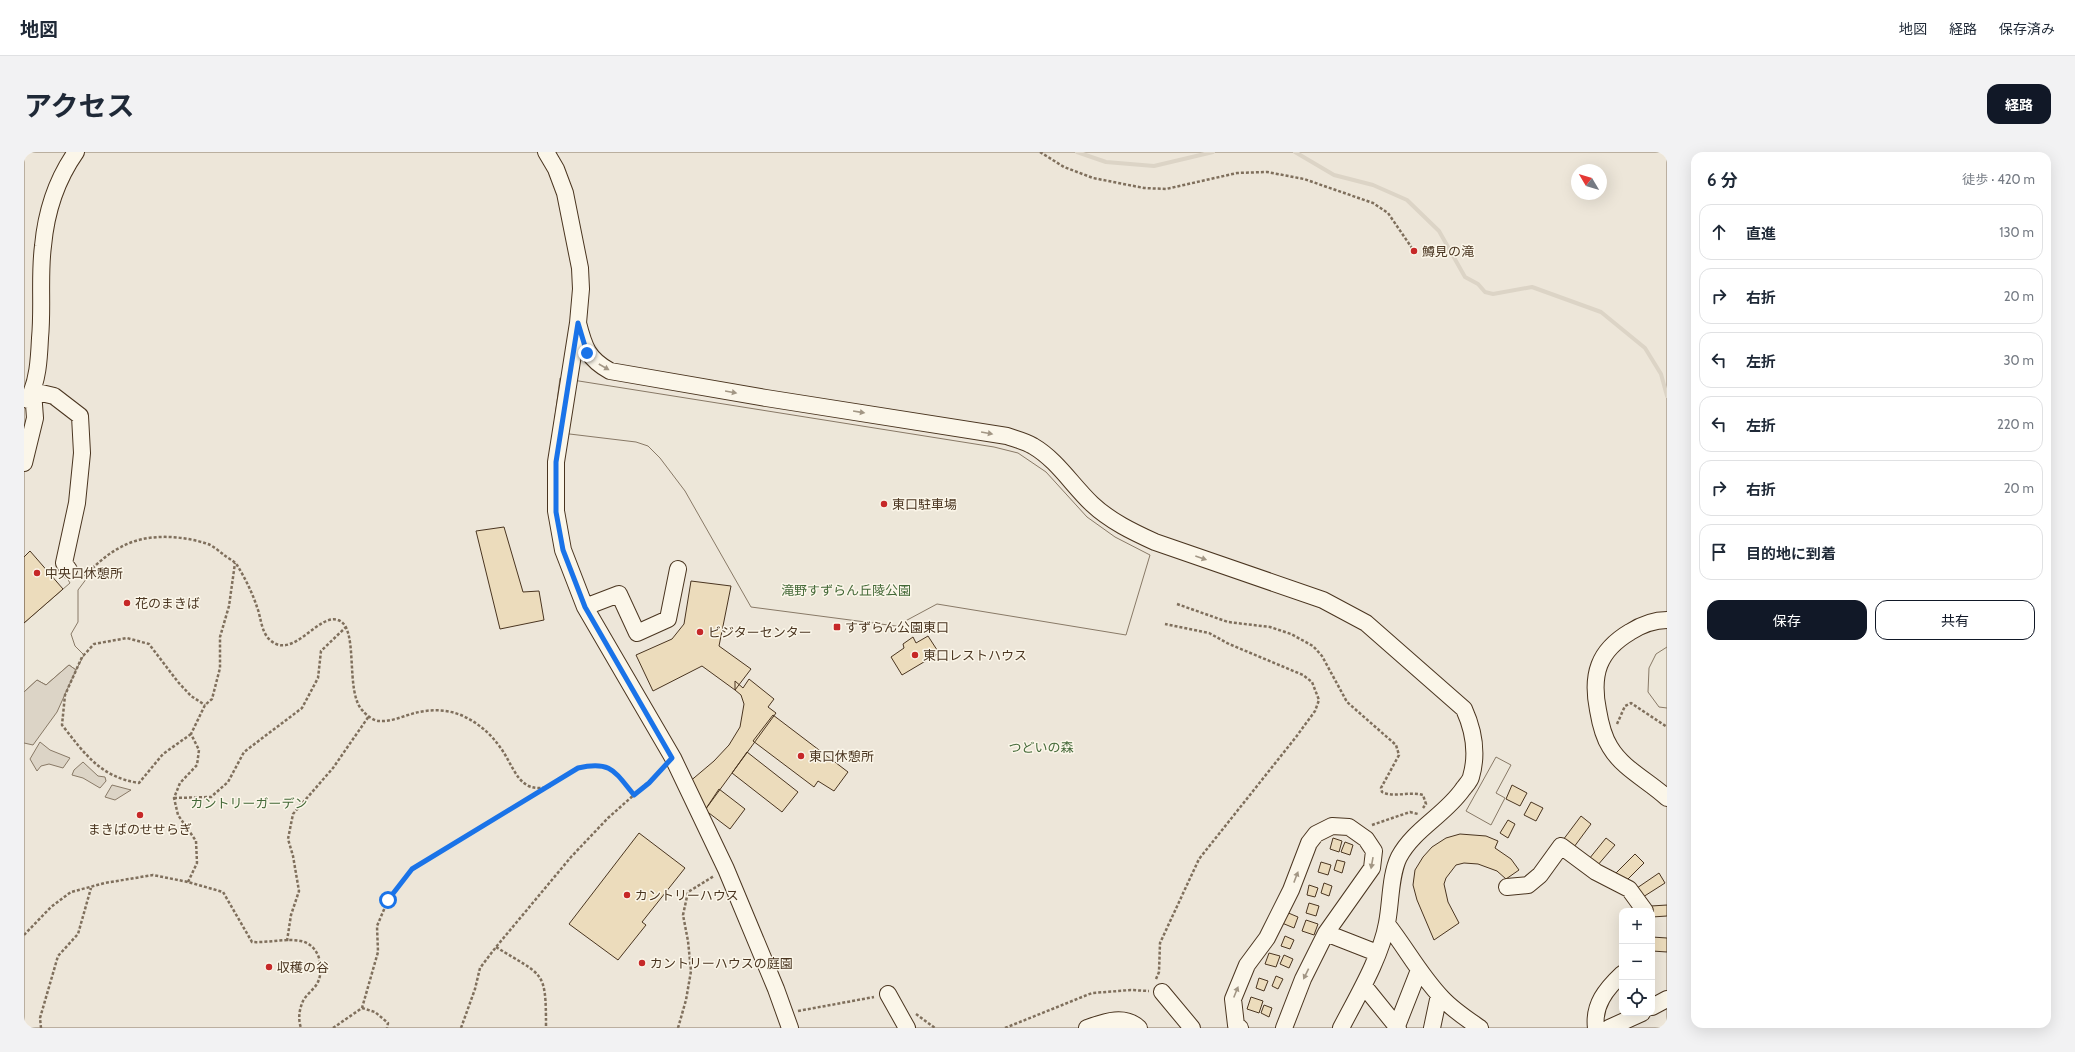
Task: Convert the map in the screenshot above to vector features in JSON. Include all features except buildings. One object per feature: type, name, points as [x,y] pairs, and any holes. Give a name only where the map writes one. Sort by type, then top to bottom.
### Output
[{"type":"street","points":[[24,463],[35,418],[33,391],[38,368],[41,329],[43,246],[51,205],[64,170],[76,152]]},
{"type":"street","points":[[546,152],[556,169],[566,193],[580,268],[581,290],[578,323],[556,462],[556,512],[563,550],[585,607],[672,758],[726,869],[776,989],[787,1021]]},
{"type":"street","points":[[578,323],[587,353],[599,364],[610,371],[766,398],[1007,436],[1024,442],[1043,453],[1092,504],[1108,517],[1155,542],[1323,600],[1366,623],[1464,709],[1472,727],[1476,758],[1471,779],[1454,803],[1414,836],[1399,858],[1389,901],[1387,924],[1364,986],[1341,1028]]},
{"type":"street","points":[[24,406],[33,391]]},
{"type":"street","points":[[33,391],[54,396],[80,416],[82,453],[77,503],[64,563],[69,570]]},
{"type":"street","points":[[585,607],[619,594],[637,633],[668,619],[678,569]]},
{"type":"street","points":[[1667,620],[1658,620],[1635,629],[1619,639],[1605,653],[1597,670],[1594,687],[1600,724],[1608,742],[1620,759],[1667,798]]},
{"type":"street","points":[[1240,1028],[1236,1025],[1233,999],[1247,965],[1267,938],[1292,890],[1309,843],[1316,834],[1332,826],[1349,827],[1366,839],[1374,851],[1372,868],[1326,933],[1304,979],[1284,1028]]},
{"type":"street","points":[[1507,887],[1528,884],[1540,875],[1561,846],[1596,872],[1629,889],[1643,908]]},
{"type":"street","points":[[1387,924],[1402,942],[1419,970],[1464,1023],[1480,1028]]},
{"type":"street","points":[[1326,933],[1377,953]]},
{"type":"street","points":[[1397,1027],[1419,970]]},
{"type":"street","points":[[1596,1028],[1595,1018],[1605,991],[1619,977]]},
{"type":"street","points":[[1364,986],[1397,1027]]},
{"type":"street","points":[[1162,992],[1192,1028]]},
{"type":"street","points":[[888,994],[908,1028]]},
{"type":"street","points":[[1432,1028],[1439,995]]},
{"type":"street","points":[[1087,1028],[1102,1022],[1121,1019],[1139,1028]]},
{"type":"street","points":[[1609,1028],[1637,1020]]},
{"type":"path","points":[[1040,152],[1064,167],[1093,178],[1144,188],[1166,188],[1237,173],[1267,172],[1304,179],[1373,203],[1388,213],[1414,251]]},
{"type":"path","points":[[85,575],[101,560],[122,546],[146,538],[173,538],[209,545],[235,563],[248,584],[263,629],[275,643],[284,645],[294,642],[328,620],[335,619],[342,621],[346,626],[352,654],[351,669],[356,698],[361,710],[369,716],[378,721],[437,710],[455,712],[473,721],[487,731],[501,748],[513,770],[525,785],[541,789],[551,786]]},
{"type":"path","points":[[205,704],[191,696],[178,682],[149,644],[127,638],[94,644],[82,657],[65,696],[62,725],[88,759],[122,780],[139,783],[163,754],[191,734],[205,704],[212,699],[220,668],[220,637],[229,606],[235,563]]},
{"type":"path","points":[[1177,604],[1228,622],[1270,627],[1291,634],[1313,646],[1322,656],[1347,702],[1396,745],[1399,755],[1381,788],[1382,792],[1389,796],[1414,793],[1423,796],[1426,804],[1416,818]]},
{"type":"path","points":[[1162,992],[1155,982],[1159,972],[1160,943],[1200,859],[1315,712],[1320,700],[1312,682],[1303,675],[1229,644],[1209,633],[1165,624]]},
{"type":"path","points":[[174,798],[211,797],[228,782],[244,752],[302,708],[318,678],[321,651],[346,626]]},
{"type":"path","points":[[1608,742],[1625,706],[1631,703],[1667,727]]},
{"type":"path","points":[[287,941],[291,915],[299,891],[293,856],[288,839],[293,814],[333,768],[369,716]]},
{"type":"path","points":[[188,882],[197,863],[196,842],[178,815],[174,798],[180,783],[197,764],[199,750],[191,734]]},
{"type":"path","points":[[461,1028],[475,989],[480,968],[572,857],[608,818],[649,783],[672,758]]},
{"type":"path","points":[[333,1028],[362,1008],[378,952],[377,926],[388,900],[412,869],[551,786],[578,768],[594,764],[612,769],[634,795]]},
{"type":"path","points":[[1356,832],[1410,812],[1419,814]]},
{"type":"path","points":[[678,1028],[686,1000],[691,971],[688,941],[683,915],[688,892],[726,869]]},
{"type":"path","points":[[24,934],[51,907],[71,892],[91,887],[153,875],[188,882],[223,892],[252,942],[264,943],[302,941],[313,947],[319,956],[320,966],[317,983],[303,1001],[298,1020],[301,1028]]},
{"type":"path","points":[[41,1028],[40,1018],[58,956],[78,934],[91,887]]},
{"type":"path","points":[[496,948],[532,968],[541,977],[546,992],[546,1028]]},
{"type":"path","points":[[1005,1028],[1092,993],[1131,990],[1162,992]]},
{"type":"path","points":[[787,1021],[888,994]]},
{"type":"path","points":[[362,1008],[375,1012],[388,1023],[387,1028]]},
{"type":"path","points":[[911,1010],[935,1028]]},
{"type":"green space","name":"滝野すずらん丘陵公園","points":[[24,152],[1667,152],[1667,1028],[24,1028]]},
{"type":"shaded area","name":"東口駐車場","points":[[560,378],[994,447],[1018,453],[1046,472],[1087,517],[1115,537],[1150,555],[1126,635],[937,604],[896,626],[751,607],[685,491],[660,458],[648,446],[636,442],[553,432]]},
{"type":"shaded area","points":[[74,565],[87,578],[78,590],[78,622],[71,634],[75,646],[84,655],[76,670],[69,665],[46,685],[37,680],[24,692],[24,623],[70,583],[64,573]]},
{"type":"shaded area","points":[[1667,647],[1667,708],[1659,707],[1648,692],[1649,668],[1656,654]]},
{"type":"shaded area","points":[[69,665],[76,670],[57,712],[33,745],[24,743],[24,692],[37,680],[46,685]]},
{"type":"shaded area","points":[[40,742],[50,750],[70,758],[63,768],[49,764],[41,766],[37,771],[30,759]]},
{"type":"shaded area","points":[[1496,757],[1511,765],[1496,793],[1505,798],[1491,825],[1466,811]]},
{"type":"shaded area","points":[[83,762],[98,776],[105,777],[106,781],[100,788],[83,778],[72,775],[74,770]]},
{"type":"shaded area","points":[[112,785],[131,790],[115,800],[105,797]]},
{"type":"waterway","points":[[1077,152],[1106,162],[1154,166],[1213,152]]},
{"type":"waterway","points":[[1295,152],[1334,175],[1373,185],[1407,200],[1439,231],[1465,277],[1478,284],[1485,292],[1493,294],[1532,287],[1601,312],[1645,348],[1661,374],[1667,396]]},
{"type":"place","name":"鱒見の滝","points":[[1414,251]]},
{"type":"place","name":"東口駐車場","points":[[884,504]]},
{"type":"place","name":"中央口休憩所","points":[[37,573]]},
{"type":"place","name":"花のまきば","points":[[127,603]]},
{"type":"place","name":"すずらん公園東口","points":[[837,627]]},
{"type":"place","name":"ビジターセンター","points":[[700,632]]},
{"type":"place","name":"東口レストハウス","points":[[915,655]]},
{"type":"place","name":"東口休憩所","points":[[801,756]]},
{"type":"place","name":"まきばのせせらぎ","points":[[140,815]]},
{"type":"place","name":"カントリーハウス","points":[[627,895]]},
{"type":"place","name":"カントリーハウスの庭園","points":[[642,963]]},
{"type":"place","name":"収穫の谷","points":[[269,967]]},
{"type":"route","points":[[388,900],[412,869],[551,786],[578,768],[594,764],[612,769],[634,795],[649,783],[672,758],[585,607],[563,550],[556,512],[556,462],[578,323],[582,341],[587,353]]},
{"type":"park label","name":"つどいの森","points":[[1041,747]]},
{"type":"park label","name":"カントリーガーデン","points":[[249,803]]}]
